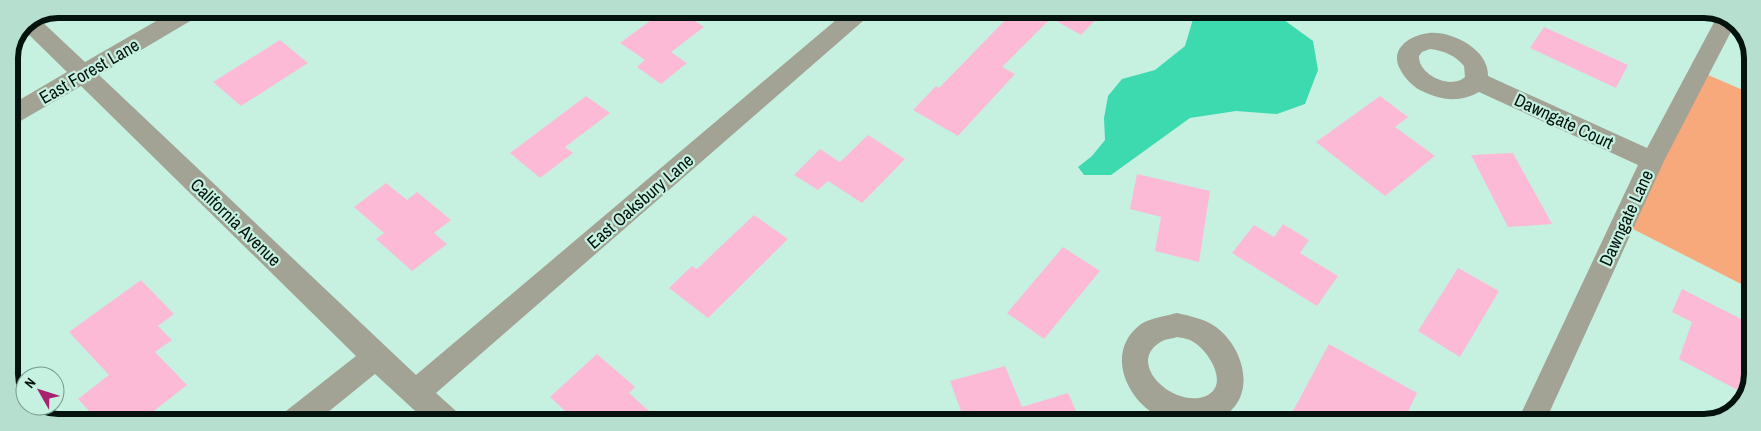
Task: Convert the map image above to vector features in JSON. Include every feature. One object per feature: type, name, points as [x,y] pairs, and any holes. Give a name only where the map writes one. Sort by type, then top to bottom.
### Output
[{"type":"street","name":"East Forest Lane","points":[[18,113],[179,18]]},
{"type":"street","name":"East Oaksbury Lane","points":[[416,393],[853,18]]},
{"type":"street","name":"Dawngate Lane","points":[[1535,414],[1652,162],[1724,23]]},
{"type":"street","name":"California Avenue","points":[[33,26],[376,357],[438,414]]},
{"type":"street","name":"Dawngate Court","points":[[1476,81],[1652,162]]},
{"type":"street","points":[[305,414],[376,357]]},
{"type":"shaded area","points":[[1193,18],[1281,18],[1313,41],[1318,70],[1305,104],[1277,114],[1236,111],[1190,118],[1111,175],[1084,175],[1078,167],[1092,156],[1105,140],[1104,118],[1108,96],[1122,79],[1155,70],[1185,46]]},
{"type":"shaded area","points":[[1699,71],[1743,90],[1744,285],[1623,224]]},
{"type":"building","points":[[654,18],[690,18],[704,27],[671,52],[687,63],[661,84],[637,67],[645,60],[620,43]]},
{"type":"building","points":[[1007,18],[1051,18],[1002,67],[1015,74],[958,136],[913,110],[936,86],[939,88]]},
{"type":"building","points":[[1051,18],[1097,18],[1081,35]]},
{"type":"building","points":[[1544,27],[1628,65],[1616,88],[1530,48]]},
{"type":"building","points":[[280,40],[308,63],[241,106],[213,82]]},
{"type":"building","points":[[586,96],[610,113],[565,147],[573,153],[540,178],[510,153]]},
{"type":"building","points":[[1380,96],[1408,117],[1395,127],[1435,156],[1385,196],[1316,142]]},
{"type":"building","points":[[868,135],[905,159],[862,203],[828,181],[818,190],[794,175],[820,149],[840,162]]},
{"type":"building","points":[[1513,153],[1552,224],[1508,227],[1471,155]]},
{"type":"building","points":[[1137,174],[1210,191],[1199,262],[1155,251],[1161,217],[1130,209]]},
{"type":"building","points":[[386,183],[407,200],[417,192],[451,220],[434,233],[447,244],[412,271],[376,239],[384,233],[354,207]]},
{"type":"building","points":[[754,215],[788,239],[708,318],[669,288],[692,266],[697,269]]},
{"type":"building","points":[[1283,224],[1309,240],[1300,253],[1338,276],[1317,306],[1232,253],[1254,225],[1274,237]]},
{"type":"building","points":[[1063,247],[1100,271],[1044,339],[1007,313]]},
{"type":"building","points":[[1458,268],[1499,291],[1460,357],[1418,331]]},
{"type":"building","points":[[141,280],[174,314],[158,326],[172,340],[155,352],[187,385],[150,414],[92,414],[78,399],[109,375],[69,332]]},
{"type":"building","points":[[1682,289],[1744,320],[1744,374],[1739,391],[1679,359],[1692,322],[1672,312]]},
{"type":"building","points":[[1329,344],[1417,393],[1407,414],[1291,414]]},
{"type":"building","points":[[597,354],[635,387],[629,393],[652,414],[568,414],[550,397]]},
{"type":"building","points":[[1005,366],[1022,407],[1068,393],[1077,414],[962,414],[950,381]]}]
